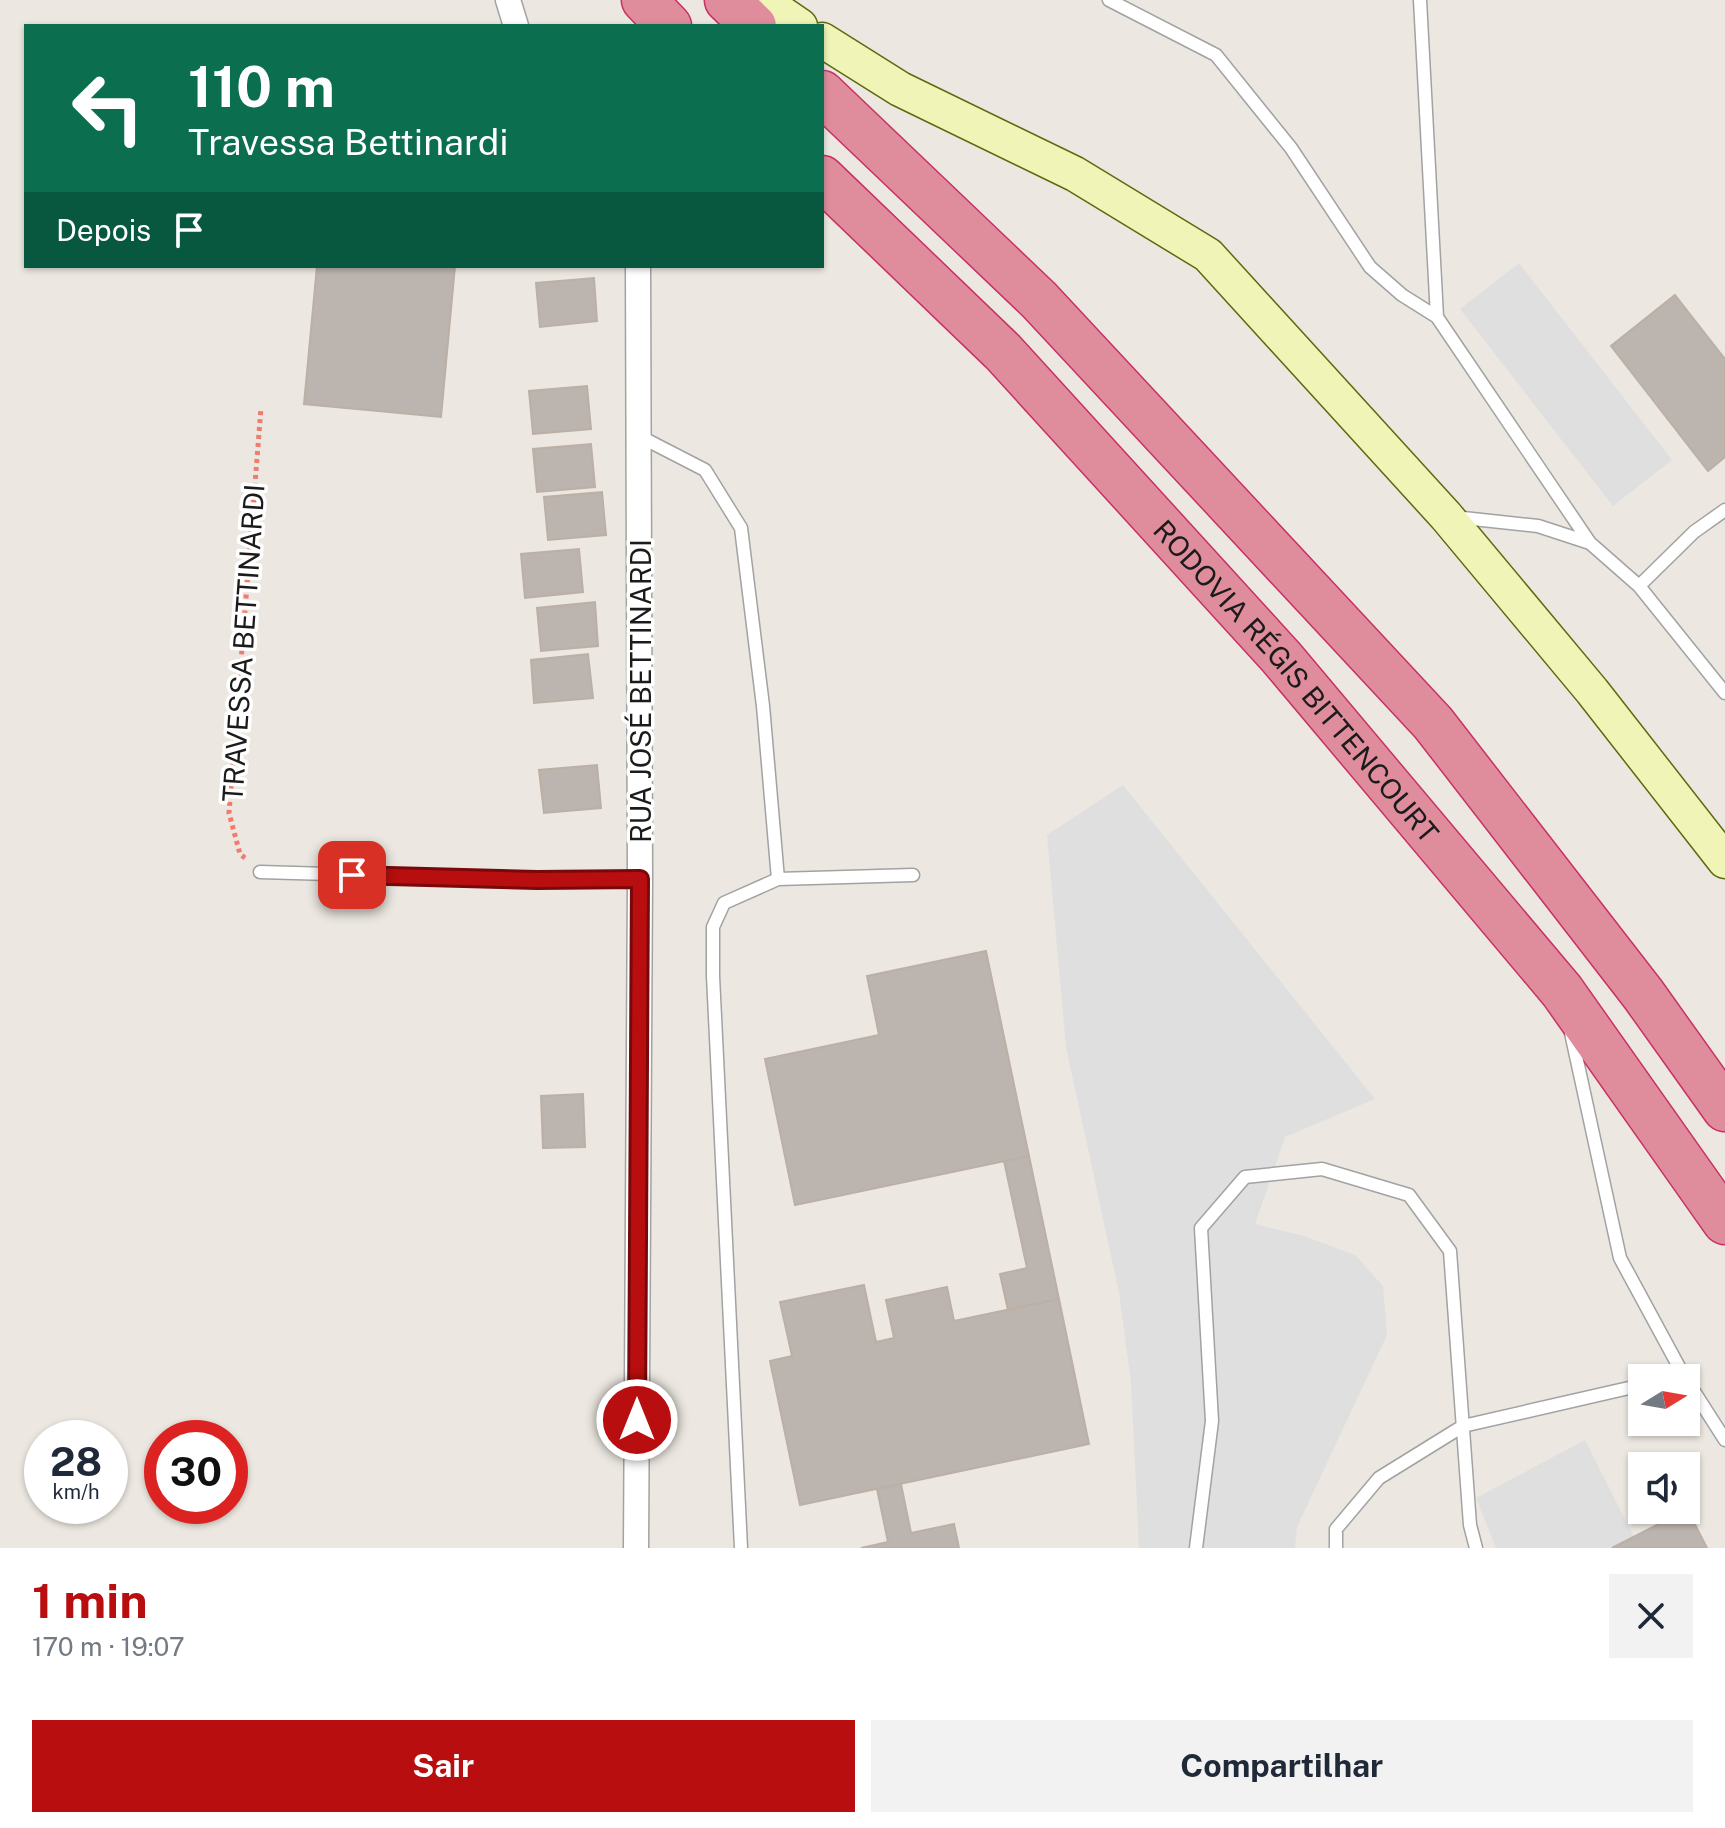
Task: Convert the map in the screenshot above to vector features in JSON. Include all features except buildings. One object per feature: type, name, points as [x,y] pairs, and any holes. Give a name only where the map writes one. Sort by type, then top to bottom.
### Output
[{"type":"highway","points":[[644,0],[667,24]]},
{"type":"highway","points":[[727,0],[752,24]]},
{"type":"highway","points":[[824,95],[1039,300],[1433,723],[1643,994],[1725,1109]]},
{"type":"highway","name":"RODOVIA RÉGIS BITTENCOURT","points":[[824,180],[1003,352],[1133,491],[1281,657],[1562,991],[1725,1222]]},
{"type":"main road","points":[[762,0],[797,24]]},
{"type":"main road","points":[[824,41],[900,89],[1075,174],[1208,255],[1446,516],[1592,691],[1725,861]]},
{"type":"street","points":[[508,0],[515,24]]},
{"type":"street","name":"RUA JOSÉ BETTINARDI","points":[[636,1548],[640,879],[638,268]]},
{"type":"lane","points":[[1109,0],[1216,55],[1291,148],[1370,267],[1402,295],[1437,317],[1590,543],[1639,586],[1725,693]]},
{"type":"lane","points":[[1420,0],[1437,317]]},
{"type":"lane","points":[[639,436],[705,470],[741,528],[763,706],[778,879]]},
{"type":"lane","points":[[1639,586],[1694,532],[1725,510]]},
{"type":"lane","points":[[1446,516],[1538,526],[1590,543]]},
{"type":"lane","points":[[260,872],[537,880],[640,879]]},
{"type":"lane","points":[[741,1548],[713,927],[724,903],[778,879],[913,875]]},
{"type":"lane","points":[[1562,991],[1620,1258],[1675,1364]]},
{"type":"lane","points":[[1196,1548],[1212,1421],[1201,1228],[1245,1177],[1322,1169],[1409,1195],[1450,1251],[1470,1525],[1476,1548]]},
{"type":"lane","points":[[1336,1548],[1336,1529],[1379,1478],[1463,1426],[1628,1388]]},
{"type":"lane","points":[[1700,1404],[1725,1440]]},
{"type":"path","name":"TRAVESSA BETTINARDI","points":[[260,872],[240,854],[229,813],[261,408]]},
{"type":"shaded area","points":[[1519,263],[1672,460],[1613,506],[1460,309]]},
{"type":"shaded area","points":[[1123,785],[1375,1099],[1285,1137],[1255,1224],[1304,1236],[1355,1255],[1383,1286],[1387,1335],[1297,1527],[1295,1548],[1139,1548],[1131,1382],[1119,1293],[1066,1047],[1047,835]]},
{"type":"shaded area","points":[[1585,1440],[1634,1537],[1612,1548],[1496,1548],[1476,1498]]},
{"type":"route","points":[[352,875],[537,880],[640,879],[637,1420]]}]
